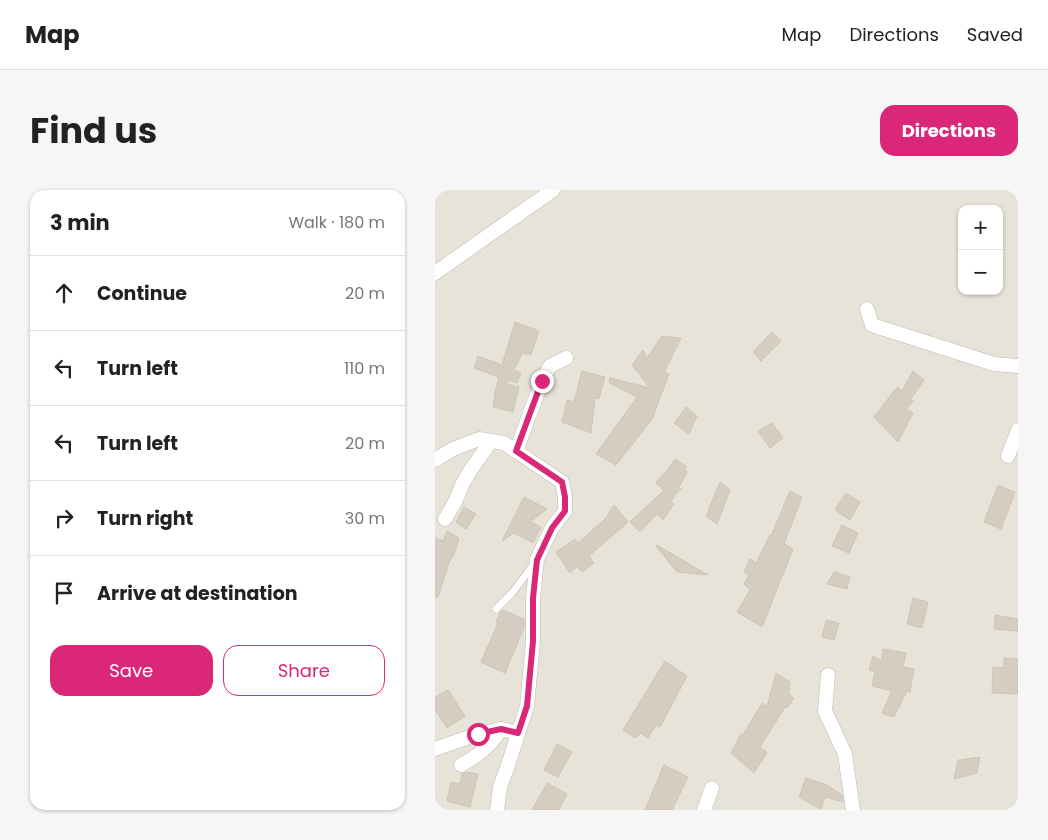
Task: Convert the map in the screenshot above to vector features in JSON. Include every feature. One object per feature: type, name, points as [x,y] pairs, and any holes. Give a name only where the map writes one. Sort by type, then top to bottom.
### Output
[{"type":"street","points":[[435,273],[553,190]]},
{"type":"street","points":[[867,309],[872,325],[994,364],[1018,366]]},
{"type":"street","points":[[516,451],[542,381],[550,366],[566,358]]},
{"type":"street","points":[[1008,456],[1018,430]]},
{"type":"street","points":[[435,460],[453,449],[479,439],[504,444],[562,482],[565,497],[565,511],[552,528],[537,560],[533,598],[533,641],[527,706],[500,786],[497,810]]},
{"type":"street","points":[[445,519],[470,470],[491,441]]},
{"type":"street","points":[[828,675],[825,711],[845,754],[853,810]]},
{"type":"street","points":[[435,749],[478,734],[501,729],[518,733]]},
{"type":"street","points":[[461,765],[485,750],[501,729]]},
{"type":"street","points":[[704,810],[712,788]]},
{"type":"lane","points":[[496,609],[512,594],[537,560]]},
{"type":"shaded area","points":[[435,190],[1018,190],[1018,810],[435,810]]},
{"type":"building","points":[[515,322],[539,331],[531,355],[522,353],[514,370],[521,373],[517,383],[509,380],[507,384],[519,387],[513,412],[493,407],[499,377],[474,368],[478,356],[502,365]]},
{"type":"building","points":[[772,332],[781,341],[761,361],[753,352]]},
{"type":"building","points":[[662,336],[681,338],[664,372],[669,374],[652,419],[616,465],[596,454],[637,397],[609,383],[610,378],[650,388],[632,365],[643,350],[647,358]]},
{"type":"building","points":[[582,371],[605,377],[599,399],[595,398],[591,433],[562,422],[567,400],[574,402]]},
{"type":"building","points":[[913,371],[924,380],[911,399],[913,401],[906,409],[913,413],[898,442],[874,417],[897,387],[902,391]]},
{"type":"building","points":[[686,407],[697,416],[689,434],[674,423]]},
{"type":"building","points":[[772,423],[783,438],[770,448],[758,431]]},
{"type":"building","points":[[675,459],[686,466],[684,471],[686,470],[687,472],[679,487],[681,489],[671,502],[674,504],[663,520],[657,514],[640,532],[630,522],[664,490],[656,483]]},
{"type":"building","points":[[720,482],[730,490],[717,524],[706,516]]},
{"type":"building","points":[[998,485],[1015,492],[1001,529],[984,522]]},
{"type":"building","points":[[790,491],[802,497],[784,544],[793,549],[762,627],[737,612],[750,590],[744,584],[749,575],[744,572],[750,559],[756,563],[771,536]]},
{"type":"building","points":[[846,493],[860,502],[850,520],[835,510]]},
{"type":"building","points":[[524,497],[547,509],[530,522],[541,527],[533,543],[514,533],[502,541]]},
{"type":"building","points":[[614,505],[628,522],[589,556],[594,563],[582,572],[577,567],[570,573],[556,552],[575,539],[578,543],[605,519]]},
{"type":"building","points":[[464,507],[476,514],[466,529],[456,522]]},
{"type":"building","points":[[842,525],[858,533],[849,553],[832,546]]},
{"type":"building","points":[[447,531],[459,538],[438,597],[435,597],[435,538],[443,541]]},
{"type":"building","points":[[657,545],[708,575],[677,572]]},
{"type":"building","points":[[834,572],[850,577],[847,589],[827,584]]},
{"type":"building","points":[[913,598],[928,602],[922,628],[907,624]]},
{"type":"building","points":[[503,610],[524,619],[524,628],[505,673],[481,662],[498,623],[496,622],[500,612]]},
{"type":"building","points":[[995,615],[1018,619],[1018,631],[994,629]]},
{"type":"building","points":[[826,620],[839,623],[834,640],[822,637]]},
{"type":"building","points":[[883,649],[906,653],[903,667],[914,669],[910,692],[907,691],[894,717],[882,713],[892,691],[872,686],[875,672],[869,670],[873,656],[882,661]]},
{"type":"building","points":[[1004,658],[1018,659],[1018,694],[992,693],[993,667],[1004,668]]},
{"type":"building","points":[[665,661],[687,676],[660,727],[656,725],[648,738],[640,733],[636,738],[623,730]]},
{"type":"building","points":[[776,673],[790,682],[789,694],[794,698],[787,708],[785,707],[760,747],[767,753],[754,773],[731,753],[741,734],[743,735],[762,703],[767,707]]},
{"type":"building","points":[[448,690],[465,716],[447,728],[435,710],[435,697]]},
{"type":"building","points":[[557,744],[572,752],[558,777],[544,770]]},
{"type":"building","points":[[980,757],[977,773],[954,779],[958,760]]},
{"type":"building","points":[[664,765],[688,777],[672,810],[645,810]]},
{"type":"building","points":[[467,772],[478,774],[470,807],[447,801],[451,782],[460,784],[462,774]]},
{"type":"building","points":[[806,778],[827,785],[842,795],[843,802],[825,797],[821,809],[799,797]]},
{"type":"building","points":[[547,783],[567,794],[559,810],[532,810]]},
{"type":"route","points":[[478,734],[501,729],[518,733],[527,706],[533,641],[533,598],[537,560],[552,528],[565,511],[562,482],[516,451],[542,381]]}]
